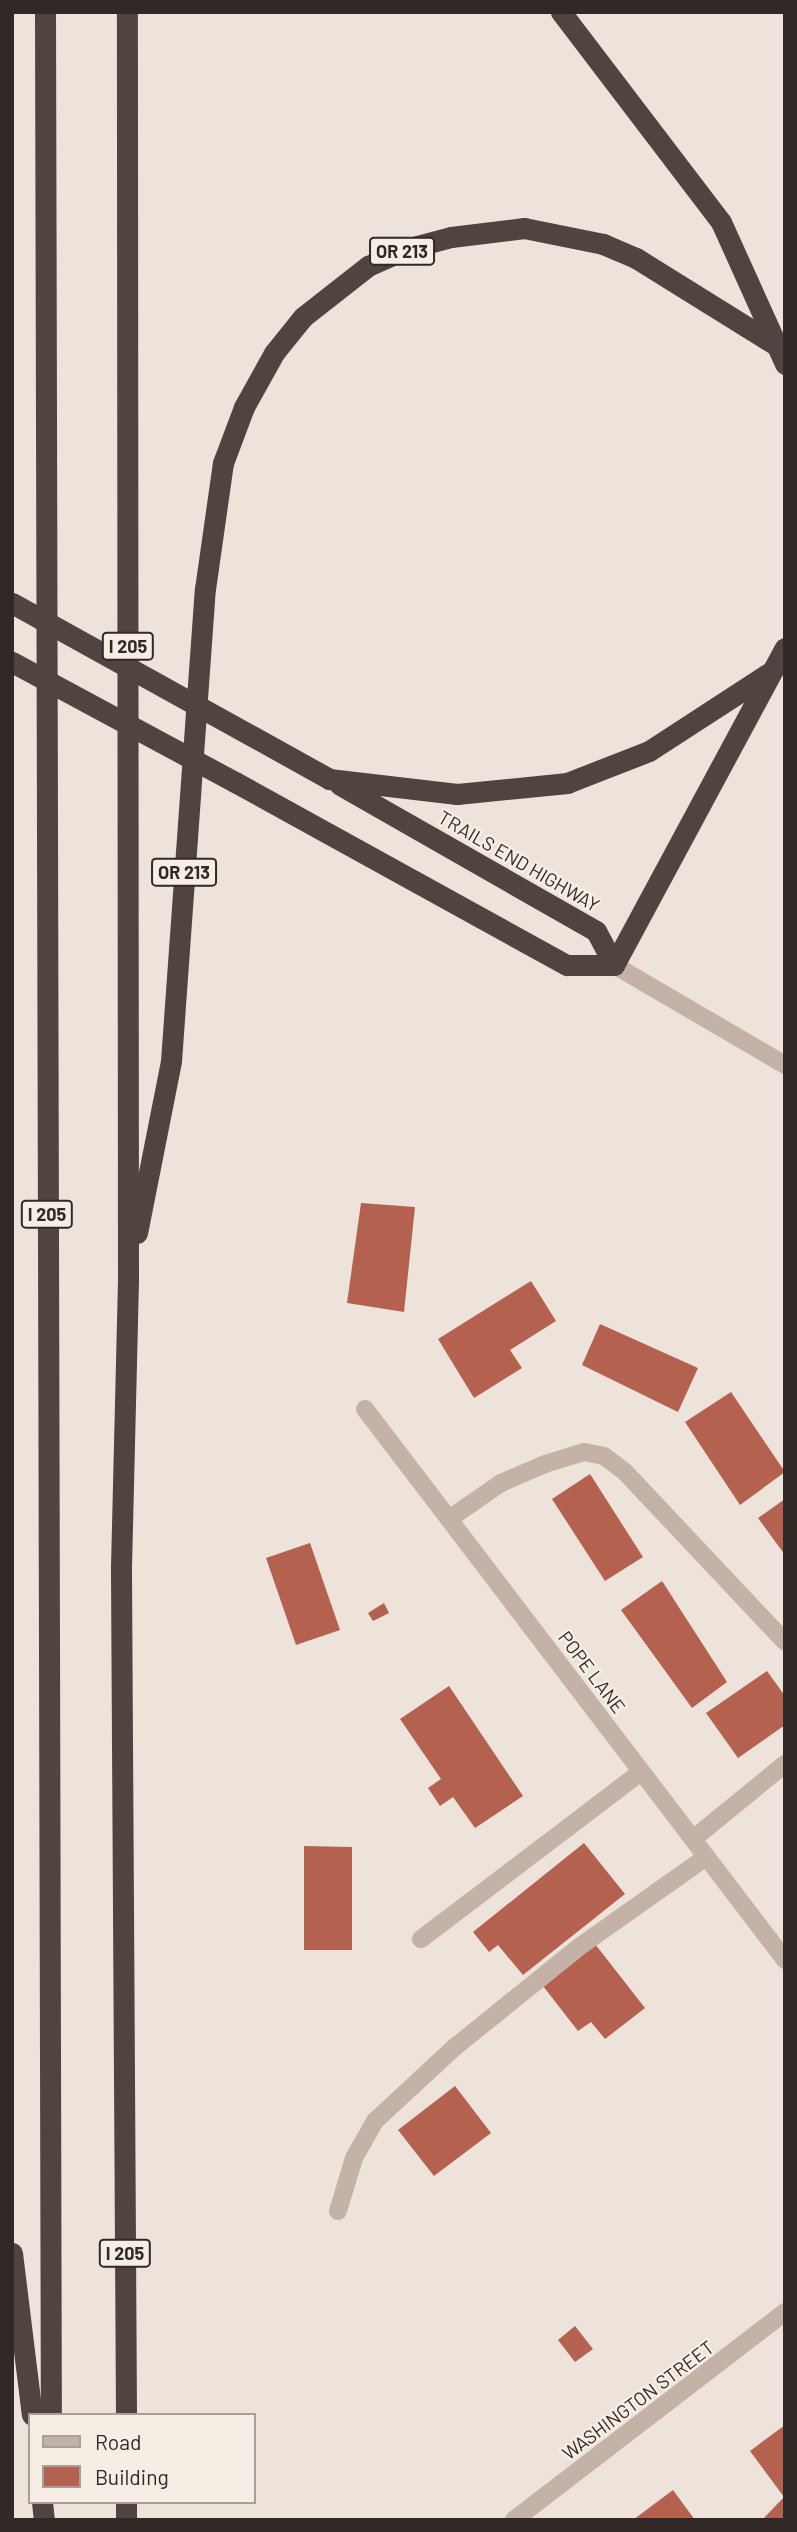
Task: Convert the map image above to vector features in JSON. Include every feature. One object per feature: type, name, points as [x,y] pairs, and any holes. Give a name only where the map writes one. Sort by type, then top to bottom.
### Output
[{"type":"highway","name":"I 205","points":[[45,12],[51,2413]]},
{"type":"highway","name":"I 205","points":[[126,2413],[121,1567],[128,1280],[127,12]]},
{"type":"highway","points":[[561,12],[721,222],[780,355]]},
{"type":"highway","name":"OR 213","points":[[128,1280],[171,1061],[205,589],[223,463],[244,407],[274,352],[303,317],[368,266],[406,249],[451,237],[524,228],[603,244],[636,258],[780,355]]},
{"type":"highway","name":"TRAILS END HIGHWAY","points":[[12,603],[596,931],[614,965]]},
{"type":"highway","points":[[12,662],[567,965],[614,965],[785,648]]},
{"type":"highway","points":[[329,779],[457,794],[567,783],[649,751],[772,671]]},
{"type":"highway","points":[[12,2253],[32,2413]]},
{"type":"street","points":[[614,965],[785,1065]]},
{"type":"street","name":"POPE LANE","points":[[365,1409],[785,1960]]},
{"type":"street","points":[[449,1520],[501,1483],[545,1464],[584,1452],[604,1456],[625,1472],[785,1642]]},
{"type":"street","points":[[693,1839],[785,1764]]},
{"type":"street","points":[[421,1939],[641,1772]]},
{"type":"street","points":[[338,2211],[354,2158],[375,2121],[455,2047],[579,1947],[706,1857]]},
{"type":"street","name":"WASHINGTON STREET","points":[[514,2520],[785,2312]]},
{"type":"building","points":[[361,1203],[415,1207],[404,1312],[347,1303]]},
{"type":"building","points":[[531,1281],[556,1321],[510,1350],[522,1368],[474,1398],[438,1339]]},
{"type":"building","points":[[600,1324],[698,1368],[678,1412],[582,1365]]},
{"type":"building","points":[[731,1392],[785,1472],[740,1505],[685,1422]]},
{"type":"building","points":[[590,1474],[643,1557],[605,1581],[552,1499]]},
{"type":"building","points":[[785,1499],[785,1555],[758,1518]]},
{"type":"building","points":[[310,1543],[340,1630],[296,1645],[266,1558]]},
{"type":"building","points":[[662,1581],[727,1682],[692,1708],[621,1610]]},
{"type":"building","points":[[384,1603],[389,1613],[373,1621],[368,1613]]},
{"type":"building","points":[[767,1671],[785,1696],[785,1725],[738,1758],[706,1713]]},
{"type":"building","points":[[449,1686],[523,1796],[475,1828],[453,1797],[440,1806],[428,1788],[441,1779],[400,1719]]},
{"type":"building","points":[[584,1843],[625,1894],[523,1975],[498,1945],[489,1952],[473,1932]]},
{"type":"building","points":[[304,1846],[352,1847],[352,1950],[304,1950]]},
{"type":"building","points":[[595,1944],[645,2008],[605,2039],[591,2022],[578,2031],[543,1986]]},
{"type":"building","points":[[455,2086],[491,2133],[434,2176],[398,2130]]},
{"type":"building","points":[[575,2326],[593,2349],[575,2362],[558,2340]]},
{"type":"building","points":[[785,2425],[785,2520],[762,2520],[784,2497],[750,2451]]},
{"type":"building","points":[[673,2490],[695,2520],[633,2520]]}]
